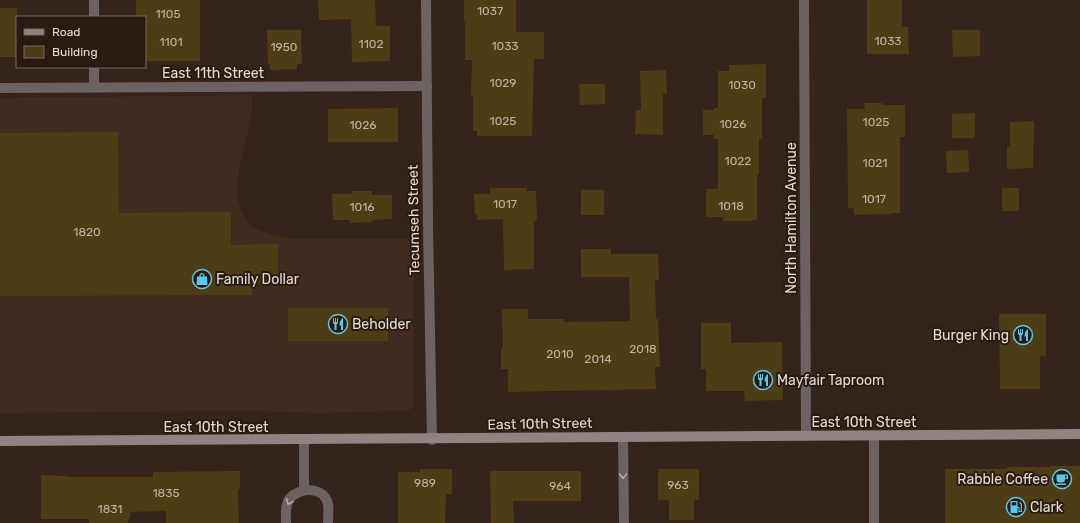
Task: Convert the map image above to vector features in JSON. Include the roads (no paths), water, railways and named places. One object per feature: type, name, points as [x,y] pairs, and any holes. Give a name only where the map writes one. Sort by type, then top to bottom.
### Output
[{"type":"main road","name":"East 10th Street","points":[[0,441],[304,441],[1080,434]]},
{"type":"street","points":[[94,0],[94,16]]},
{"type":"street","name":"Tecumseh Street","points":[[426,0],[432,440]]},
{"type":"street","name":"North Hamilton Avenue","points":[[804,0],[806,436]]},
{"type":"street","points":[[94,68],[94,88]]},
{"type":"street","name":"East 11th Street","points":[[0,88],[427,86]]},
{"type":"street","points":[[874,436],[874,523]]},
{"type":"street","points":[[623,437],[624,523]]},
{"type":"street","points":[[304,441],[304,490]]},
{"type":"street","points":[[286,523],[286,506],[289,500],[292,495],[298,491],[304,490],[315,490],[325,499],[328,504],[328,523]]},
{"type":"place","name":"Family Dollar","points":[[202,279]]},
{"type":"place","name":"Beholder","points":[[338,324]]},
{"type":"place","name":"Burger King","points":[[1023,335]]},
{"type":"place","name":"Mayfair Taproom","points":[[763,380]]},
{"type":"place","name":"Rabble Coffee","points":[[1062,479]]},
{"type":"place","name":"Clark","points":[[1016,507]]}]
